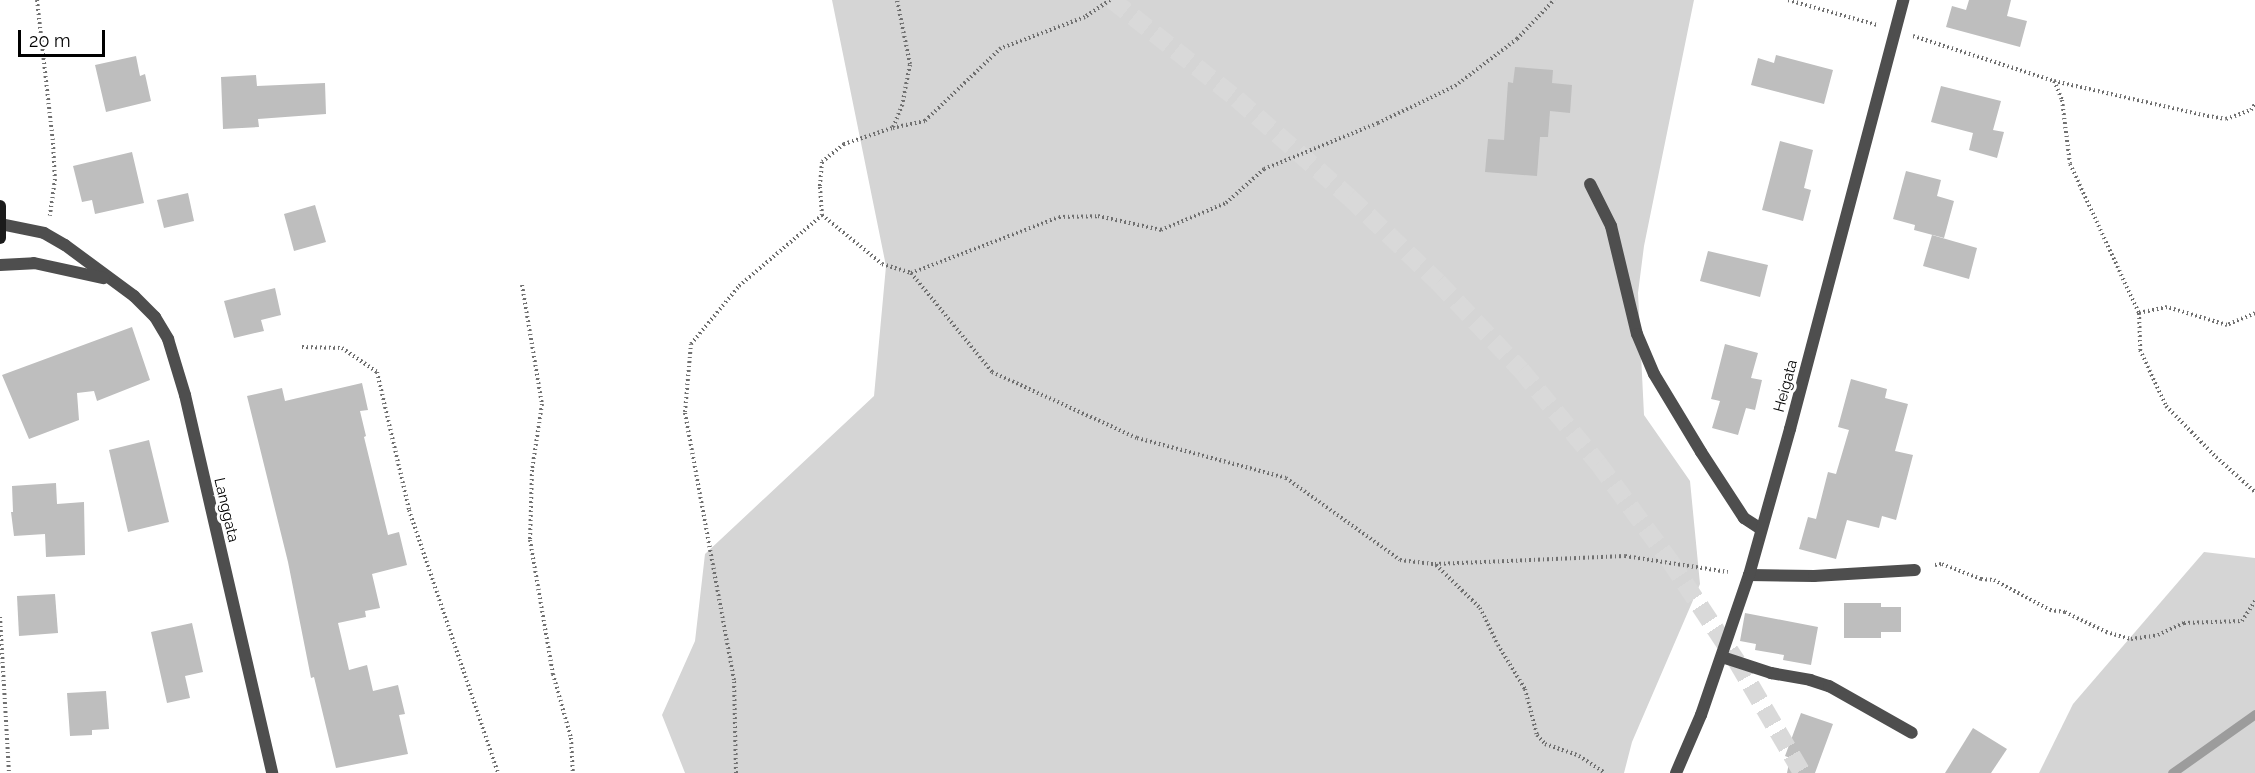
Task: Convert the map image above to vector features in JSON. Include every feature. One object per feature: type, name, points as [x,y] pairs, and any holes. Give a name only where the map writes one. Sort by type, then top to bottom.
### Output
[{"type":"street","name":"Heigata","points":[[1676,773],[1701,715],[1749,575],[1790,429],[1903,0]]},
{"type":"street","points":[[1590,184],[1611,226],[1637,334],[1654,374],[1744,518],[1761,530]]},
{"type":"street","points":[[0,206],[0,238]]},
{"type":"street","name":"Langgata","points":[[1,224],[44,233],[65,245],[134,296],[154,317],[171,347],[188,406],[272,773]]},
{"type":"street","name":"Langgata","points":[[0,265],[34,263],[107,278]]},
{"type":"street","points":[[1749,575],[1814,576],[1915,570]]},
{"type":"street","points":[[1722,657],[1771,673],[1829,686],[1912,733]]},
{"type":"path","points":[[37,0],[55,179],[49,219]]},
{"type":"path","points":[[892,128],[902,105],[910,64],[897,0]]},
{"type":"path","points":[[1110,0],[1085,17],[1001,48],[925,121],[892,128],[844,144],[822,162],[819,187],[822,215],[882,264],[911,273],[992,372],[1137,438],[1286,478],[1400,560],[1435,564],[1625,556],[1749,575]]},
{"type":"path","points":[[911,273],[1059,217],[1098,216],[1161,230],[1226,202],[1264,169],[1378,123],[1455,86],[1518,39],[1554,0]]},
{"type":"path","points":[[1788,0],[1895,30],[2054,81],[2226,119],[2251,110],[2255,104]]},
{"type":"path","points":[[2054,81],[2062,100],[2070,164],[2139,313],[2140,350],[2166,406],[2216,457],[2255,492]]},
{"type":"path","points":[[736,773],[734,680],[685,412],[691,344],[739,285],[822,215]]},
{"type":"path","points":[[522,285],[542,404],[532,470],[530,540],[553,674],[572,738],[573,773]]},
{"type":"path","points":[[2139,313],[2167,307],[2227,325],[2255,313]]},
{"type":"path","points":[[302,347],[342,348],[378,372],[409,510],[498,773]]},
{"type":"path","points":[[1435,564],[1480,609],[1498,645],[1525,689],[1537,735],[1545,744],[1579,756],[1605,773]]},
{"type":"path","points":[[1915,570],[1942,564],[1981,579],[1994,580],[2050,610],[2065,612],[2106,632],[2131,639],[2158,635],[2184,623],[2242,621],[2255,601]]},
{"type":"path","points":[[0,617],[9,773]]},
{"type":"shaded area","points":[[832,0],[1694,0],[1644,246],[1638,293],[1644,415],[1690,481],[1700,584],[1632,742],[1624,773],[685,773],[662,715],[695,641],[705,554],[874,396],[886,266]]},
{"type":"shaded area","points":[[2204,552],[2255,558],[2255,773],[2039,773],[2073,704]]},
{"type":"building","points":[[1969,0],[2011,0],[2007,16],[2027,21],[2020,47],[1946,27],[1952,6],[1966,10]]},
{"type":"building","points":[[1776,55],[1833,70],[1824,104],[1751,85],[1758,58],[1774,63]]},
{"type":"building","points":[[136,56],[140,76],[145,74],[151,101],[106,112],[95,65]]},
{"type":"building","points":[[1515,67],[1553,70],[1552,83],[1572,85],[1570,113],[1550,111],[1548,137],[1540,137],[1537,176],[1485,172],[1488,139],[1504,140],[1508,82],[1513,83]]},
{"type":"building","points":[[256,75],[257,86],[325,83],[326,114],[258,119],[259,127],[223,129],[221,77]]},
{"type":"building","points":[[1941,86],[2001,101],[1993,130],[2004,132],[1997,158],[1969,150],[1973,133],[1931,122]]},
{"type":"building","points":[[1780,141],[1813,150],[1804,188],[1811,190],[1803,221],[1762,210]]},
{"type":"building","points":[[132,152],[144,203],[95,214],[92,200],[82,202],[73,166]]},
{"type":"building","points":[[1906,171],[1941,180],[1937,196],[1954,201],[1944,238],[1914,230],[1915,225],[1893,219]]},
{"type":"building","points":[[188,193],[194,221],[164,228],[157,200]]},
{"type":"building","points":[[315,205],[326,242],[294,251],[284,214]]},
{"type":"building","points":[[1932,235],[1977,248],[1969,279],[1923,266]]},
{"type":"building","points":[[1708,251],[1768,265],[1760,297],[1700,281]]},
{"type":"building","points":[[275,288],[281,315],[261,320],[264,331],[234,338],[224,301]]},
{"type":"building","points":[[132,327],[150,380],[97,401],[94,391],[77,393],[79,420],[29,439],[2,375]]},
{"type":"building","points":[[1725,344],[1758,353],[1751,378],[1762,380],[1755,410],[1746,408],[1738,435],[1712,428],[1720,401],[1711,399]]},
{"type":"building","points":[[1851,379],[1887,389],[1885,398],[1908,404],[1895,451],[1913,455],[1896,520],[1882,516],[1879,528],[1847,520],[1836,559],[1799,549],[1808,517],[1816,519],[1828,472],[1836,474],[1849,430],[1838,427]]},
{"type":"building","points":[[362,383],[368,410],[360,411],[366,436],[364,437],[388,535],[399,532],[407,565],[372,574],[380,608],[365,611],[366,617],[338,623],[349,670],[367,665],[373,691],[398,685],[405,714],[399,715],[408,754],[336,768],[314,677],[311,678],[288,562],[247,396],[282,388],[285,401]]},
{"type":"building","points":[[149,440],[169,522],[128,532],[109,450]]},
{"type":"building","points":[[56,483],[57,504],[84,502],[85,555],[46,557],[45,534],[14,536],[11,512],[13,512],[12,486]]},
{"type":"building","points":[[55,594],[58,633],[19,636],[17,596]]},
{"type":"building","points":[[1844,603],[1881,603],[1881,607],[1901,607],[1901,632],[1881,632],[1881,638],[1844,638]]},
{"type":"building","points":[[1745,613],[1818,627],[1811,665],[1783,660],[1784,655],[1755,650],[1756,644],[1740,641]]},
{"type":"building","points":[[192,623],[203,672],[185,676],[190,698],[167,703],[151,632]]},
{"type":"building","points":[[106,691],[109,729],[92,730],[92,735],[70,736],[67,693]]},
{"type":"building","points":[[1801,713],[1833,724],[1815,773],[1787,773],[1790,758],[1785,756]]},
{"type":"building","points":[[1973,728],[2007,749],[1991,773],[1945,773]]},
{"type":"waterway","points":[[2172,773],[2255,714]]},
{"type":"tunnel","points":[[1112,0],[1237,99],[1349,197],[1438,282],[1521,370],[1598,463],[1670,561],[1737,662],[1802,773]]}]
